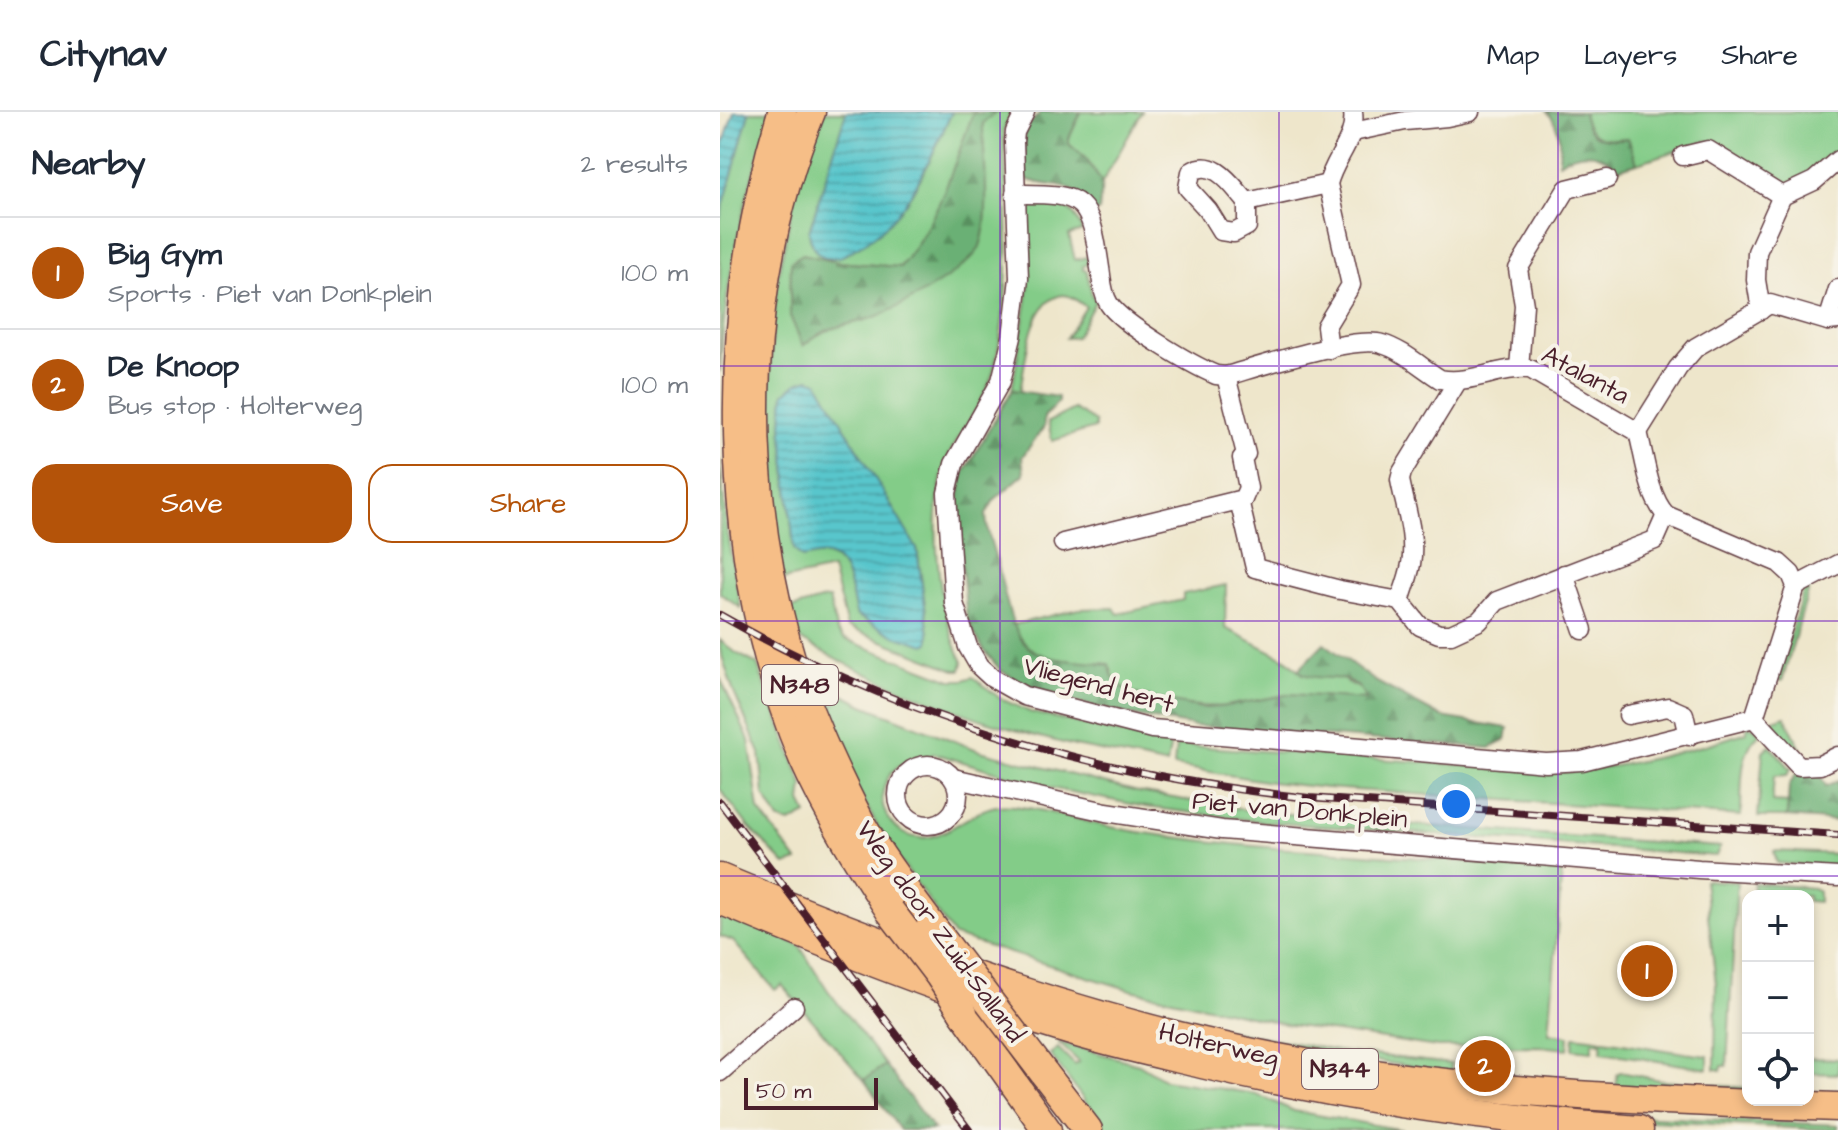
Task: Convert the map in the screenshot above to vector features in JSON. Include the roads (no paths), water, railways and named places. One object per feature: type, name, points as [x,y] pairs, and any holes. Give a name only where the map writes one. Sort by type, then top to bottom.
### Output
[{"type":"main road","name":"Weg door Zuid-Salland","points":[[782,112],[764,162],[744,247],[734,336],[731,414],[741,528],[755,613],[791,729],[837,828],[890,911],[939,975],[1047,1130]]},
{"type":"main road","name":"Weg door Zuid-Salland","points":[[811,112],[790,167],[767,265],[758,335],[757,476],[767,556],[786,643],[825,748],[864,829],[931,925],[1088,1130]]},
{"type":"main road","name":"Holterweg","points":[[720,878],[922,957],[1037,997],[1237,1049],[1346,1070],[1540,1090],[1671,1100],[1838,1107]]},
{"type":"main road","name":"Holterweg","points":[[720,900],[887,967],[1061,1028],[1263,1078],[1409,1105],[1477,1122],[1639,1130]]},
{"type":"main road","points":[[1538,1126],[1540,1090]]},
{"type":"main road","points":[[1409,1105],[1443,1130]]},
{"type":"street","name":"Vliegend hert","points":[[1025,112],[1015,132],[1014,142],[1019,278],[1012,337],[1001,381],[954,464],[947,493],[954,603],[968,647],[979,666],[992,678],[1024,696],[1123,723],[1184,733],[1566,763],[1754,718]]},
{"type":"street","points":[[1329,349],[1326,326],[1351,285],[1328,184],[1331,171],[1353,132],[1353,112]]},
{"type":"street","points":[[1353,132],[1470,112]]},
{"type":"street","points":[[1683,156],[1708,150],[1782,196]]},
{"type":"street","points":[[1761,310],[1756,280],[1757,252],[1782,196],[1814,181],[1838,160]]},
{"type":"street","points":[[1519,368],[1524,305],[1518,269],[1567,189],[1607,179]]},
{"type":"street","points":[[1247,202],[1328,184]]},
{"type":"street","points":[[1015,194],[1055,194],[1077,201],[1091,219],[1107,301],[1119,316],[1207,372],[1226,376],[1361,342],[1382,343],[1440,379],[1457,382],[1402,472],[1400,480],[1412,554],[1400,601]]},
{"type":"street","points":[[1638,432],[1678,368],[1696,347],[1770,304],[1833,320],[1838,289]]},
{"type":"street","name":"Atalanta","points":[[1457,382],[1519,368],[1537,372],[1638,432],[1655,495],[1666,515]]},
{"type":"street","points":[[1226,376],[1246,454],[1242,458],[1248,488],[1240,504],[1255,568],[1340,590],[1400,601],[1420,626],[1439,634],[1451,634],[1479,621],[1497,601],[1655,540],[1666,515],[1779,563],[1791,574],[1796,586],[1754,718],[1793,763],[1806,767],[1820,765],[1838,756]]},
{"type":"street","points":[[1063,543],[1243,499]]},
{"type":"street","points":[[1796,586],[1838,564]]},
{"type":"street","points":[[1564,574],[1583,630]]},
{"type":"street","points":[[1628,715],[1668,707],[1684,714],[1689,736]]},
{"type":"street","name":"Piet van Donkplein","points":[[953,778],[1106,812],[1222,830],[1838,877]]},
{"type":"street","points":[[720,1072],[794,1007]]},
{"type":"water","points":[[734,112],[749,112],[720,218],[720,154]]},
{"type":"water","points":[[846,112],[952,112],[904,205],[876,235],[841,256],[830,258],[817,252],[809,232]]},
{"type":"water","points":[[809,379],[818,382],[917,549],[929,634],[929,643],[925,645],[895,636],[857,616],[845,571],[835,558],[818,555],[802,558],[794,549],[782,425],[784,394],[797,383]]},
{"type":"railway","points":[[720,615],[860,685],[932,713],[1005,738],[1154,775],[1309,798],[1838,835]]},
{"type":"railway","points":[[720,802],[969,1130]]},
{"type":"place","name":"Big Gym","points":[[1647,971]]},
{"type":"place","name":"De Knoop","points":[[1485,1066]]}]
